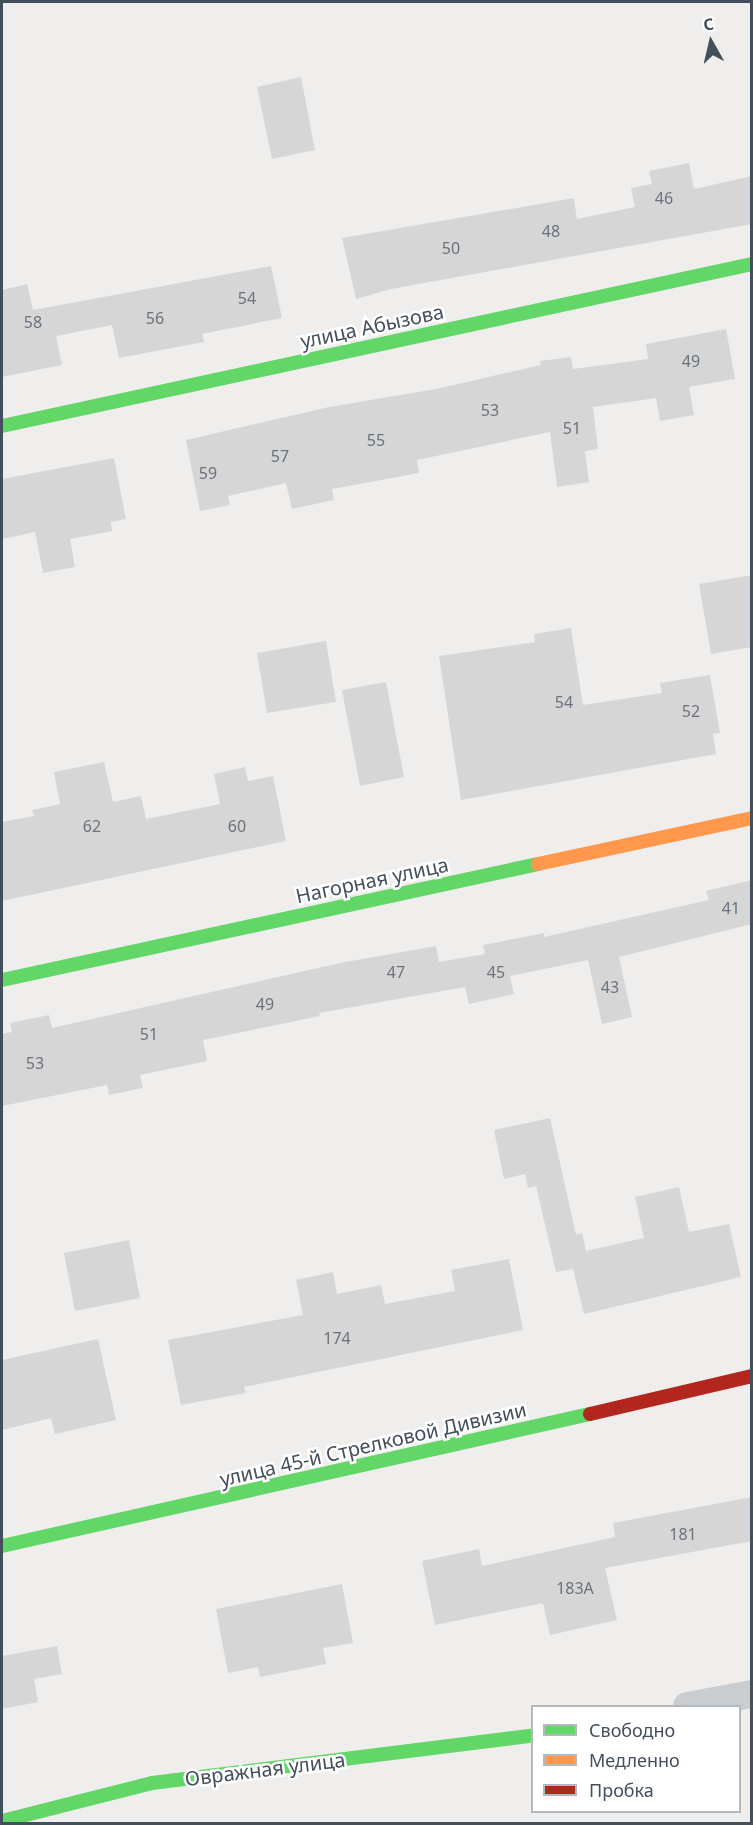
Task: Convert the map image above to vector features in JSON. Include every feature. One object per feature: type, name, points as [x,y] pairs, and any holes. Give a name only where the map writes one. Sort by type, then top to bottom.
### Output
[{"type":"street","name":"улица Абызова","points":[[2,426],[752,264]]},
{"type":"street","name":"Нагорная улица","points":[[2,980],[752,818]]},
{"type":"street","name":"улица 45-й Стрелковой Дивизии","points":[[2,1546],[340,1473],[752,1376]]},
{"type":"street","points":[[697,1705],[752,1694]]},
{"type":"street","name":"Овражная улица","points":[[2,1821],[152,1783],[531,1736]]},
{"type":"building","points":[[301,77],[315,150],[272,159],[257,87]]},
{"type":"building","points":[[689,163],[694,189],[752,176],[752,224],[391,289],[356,299],[342,238],[574,198],[577,219],[635,207],[631,188],[652,184],[649,171]]},
{"type":"building","points":[[271,266],[282,318],[202,334],[204,342],[119,358],[112,325],[56,336],[62,365],[2,377],[2,290],[27,284],[33,310]]},
{"type":"building","points":[[726,329],[735,379],[689,387],[694,415],[660,421],[656,398],[593,407],[598,449],[585,451],[589,482],[557,487],[550,432],[417,460],[419,473],[332,489],[334,500],[292,509],[286,483],[228,496],[230,505],[200,511],[186,440],[329,407],[436,389],[541,365],[540,361],[571,357],[573,369],[648,359],[646,344]]},
{"type":"building","points":[[114,458],[126,519],[111,522],[112,531],[70,539],[75,567],[43,573],[35,532],[2,539],[2,479]]},
{"type":"building","points":[[752,575],[752,647],[711,654],[699,584]]},
{"type":"building","points":[[571,628],[583,705],[662,693],[660,683],[710,675],[720,733],[713,734],[716,754],[461,800],[439,656],[535,642],[534,634]]},
{"type":"building","points":[[326,641],[336,702],[267,713],[257,653]]},
{"type":"building","points":[[386,682],[404,777],[360,786],[342,690]]},
{"type":"building","points":[[104,762],[113,802],[141,796],[146,819],[220,804],[214,774],[245,767],[248,781],[273,776],[286,841],[2,901],[2,822],[34,816],[32,810],[60,804],[54,772]]},
{"type":"building","points":[[752,880],[752,924],[619,957],[632,1017],[602,1024],[588,960],[510,976],[514,994],[469,1004],[465,987],[319,1013],[320,1016],[203,1040],[207,1061],[140,1075],[143,1088],[109,1095],[107,1085],[2,1106],[2,1034],[12,1032],[10,1023],[49,1015],[52,1028],[340,963],[436,946],[439,962],[485,954],[483,945],[544,933],[544,937],[709,900],[706,891]]},
{"type":"building","points":[[550,1118],[576,1235],[582,1233],[586,1251],[644,1238],[635,1197],[679,1187],[689,1232],[729,1224],[741,1277],[584,1314],[573,1269],[556,1272],[536,1186],[528,1188],[525,1174],[504,1179],[494,1130]]},
{"type":"building","points":[[129,1240],[140,1298],[75,1311],[64,1253]]},
{"type":"building","points":[[509,1259],[523,1330],[244,1387],[246,1393],[181,1405],[168,1340],[303,1315],[296,1280],[333,1272],[337,1294],[381,1285],[385,1304],[455,1291],[451,1270]]},
{"type":"building","points":[[98,1339],[116,1420],[55,1434],[51,1418],[2,1430],[2,1360]]},
{"type":"building","points":[[752,1497],[752,1541],[605,1568],[617,1620],[550,1635],[543,1603],[435,1625],[422,1561],[479,1549],[482,1566],[615,1537],[613,1523]]},
{"type":"building","points":[[342,1584],[353,1643],[323,1648],[326,1664],[260,1677],[258,1667],[228,1673],[216,1609]]},
{"type":"building","points":[[57,1646],[62,1674],[34,1679],[38,1702],[2,1709],[2,1656]]},
{"type":"traffic: fast","points":[[2,426],[752,264]]},
{"type":"traffic: fast","points":[[2,980],[538,864]]},
{"type":"traffic: fast","points":[[2,1546],[590,1414]]},
{"type":"traffic: fast","points":[[2,1821],[152,1783],[531,1736]]},
{"type":"traffic: slow","points":[[538,864],[752,818]]},
{"type":"traffic: jam","points":[[590,1414],[752,1376]]}]
